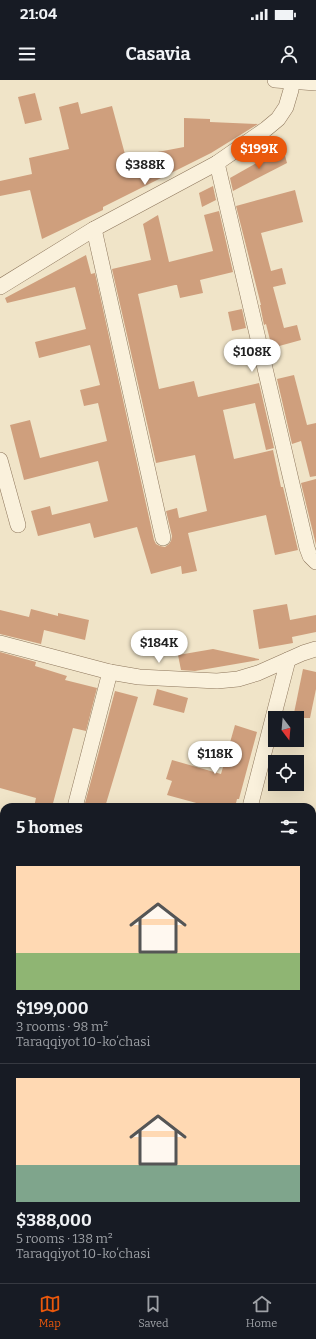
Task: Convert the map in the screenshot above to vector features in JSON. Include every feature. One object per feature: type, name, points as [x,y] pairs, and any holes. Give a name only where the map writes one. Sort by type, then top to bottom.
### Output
[{"type":"street","points":[[275,80],[316,83]]},
{"type":"street","points":[[0,287],[94,229],[217,163],[266,129],[278,119],[287,103],[291,90],[291,81]]},
{"type":"street","points":[[217,163],[307,548],[310,556],[316,562]]},
{"type":"street","points":[[94,229],[163,538]]},
{"type":"street","points":[[0,460],[18,525]]},
{"type":"street","points":[[0,643],[110,672],[139,677],[218,681],[238,679],[258,673],[303,653],[316,649]]},
{"type":"street","points":[[251,803],[288,660]]},
{"type":"street","points":[[76,803],[110,672]]},
{"type":"building","points":[[35,93],[42,120],[25,124],[18,97]]},
{"type":"building","points":[[78,102],[81,114],[112,106],[126,158],[184,147],[184,118],[210,119],[210,122],[258,124],[211,153],[103,207],[103,210],[42,239],[30,190],[0,196],[0,181],[32,174],[29,158],[69,149],[59,107]]},
{"type":"building","points":[[283,148],[287,163],[233,191],[230,178]]},
{"type":"building","points":[[213,186],[216,200],[202,207],[199,193]]},
{"type":"building","points":[[295,190],[303,222],[261,233],[271,271],[282,268],[286,284],[273,287],[284,328],[297,325],[301,340],[272,348],[266,324],[264,325],[261,305],[236,206]]},
{"type":"building","points":[[219,211],[233,272],[200,280],[203,293],[180,298],[177,285],[175,285],[138,294],[159,389],[194,381],[198,397],[259,383],[274,448],[266,450],[255,403],[223,410],[234,459],[273,450],[281,487],[283,487],[298,550],[275,555],[266,515],[188,533],[197,571],[182,574],[181,566],[151,574],[137,527],[94,538],[90,523],[38,536],[31,511],[50,506],[52,515],[108,501],[98,461],[24,480],[10,425],[30,420],[40,458],[107,441],[98,403],[84,406],[80,390],[100,385],[90,345],[39,358],[35,342],[86,329],[75,287],[7,303],[5,298],[86,255],[91,274],[95,273],[154,540],[156,544],[165,547],[171,541],[172,536],[166,511],[177,508],[179,518],[207,511],[195,455],[156,463],[112,269],[151,260],[143,224],[158,215],[169,262],[213,251],[204,215]]},
{"type":"building","points":[[242,309],[246,328],[232,331],[228,312]]},
{"type":"building","points":[[294,375],[307,425],[316,423],[316,476],[310,477],[301,441],[292,444],[277,379]]},
{"type":"building","points":[[316,479],[316,545],[301,483]]},
{"type":"building","points":[[287,604],[290,620],[316,615],[316,632],[292,637],[293,643],[259,649],[253,610]]},
{"type":"building","points":[[31,609],[58,616],[58,613],[89,620],[85,640],[44,630],[41,644],[0,634],[0,610],[29,617]]},
{"type":"building","points":[[213,649],[259,660],[195,671],[181,670],[178,655]]},
{"type":"building","points":[[0,652],[36,662],[35,666],[67,676],[65,680],[97,688],[86,731],[73,728],[53,803],[35,803],[36,798],[0,788]]},
{"type":"building","points":[[303,669],[316,672],[316,689],[310,718],[304,718],[304,711],[294,711]]},
{"type":"building","points":[[157,689],[188,698],[184,713],[153,705]]},
{"type":"building","points":[[115,691],[138,697],[106,803],[85,803]]},
{"type":"building","points":[[235,725],[257,732],[239,799],[237,799],[236,803],[196,803],[167,795],[172,781],[166,779],[172,760],[221,774]]}]
